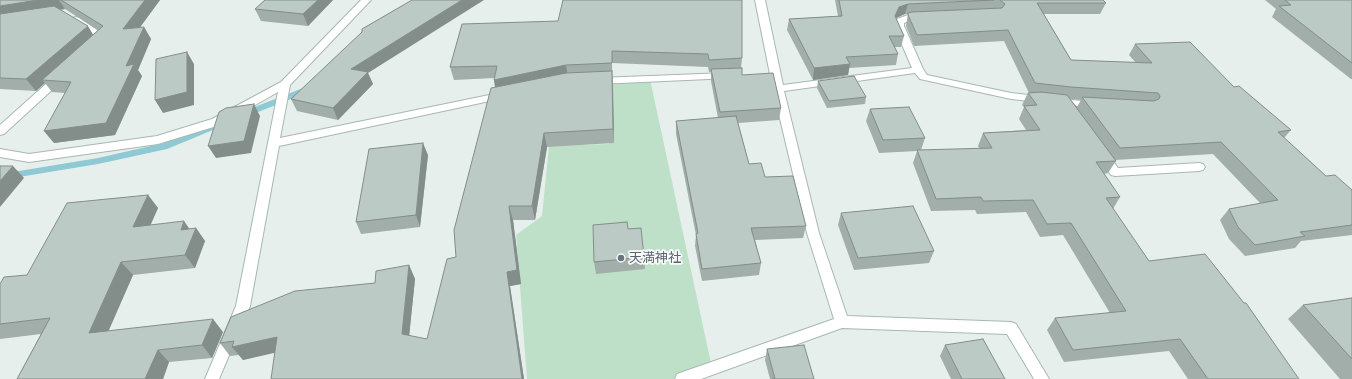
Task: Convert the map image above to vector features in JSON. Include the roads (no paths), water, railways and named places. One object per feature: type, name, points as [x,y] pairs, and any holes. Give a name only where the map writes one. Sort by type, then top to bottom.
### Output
[{"type":"street","points":[[0,153],[29,158],[158,140],[216,122],[285,84],[366,0]]},
{"type":"street","points":[[760,0],[771,74],[778,89],[813,233],[842,322]]},
{"type":"street","points":[[64,13],[104,38],[92,48]]},
{"type":"street","points":[[932,17],[908,18],[900,21],[899,26],[918,70],[924,77],[1011,96],[1065,103],[1102,105]]},
{"type":"street","points":[[0,131],[69,69]]},
{"type":"street","points":[[778,89],[918,70]]},
{"type":"street","points":[[588,82],[736,76]]},
{"type":"street","points":[[212,379],[243,306],[285,84]]},
{"type":"street","points":[[274,142],[514,94]]},
{"type":"street","points":[[1065,103],[1074,115]]},
{"type":"street","points":[[1097,146],[1115,172],[1200,168]]},
{"type":"street","points":[[682,379],[842,322],[1011,328],[1042,379]]},
{"type":"waterway","points":[[245,114],[308,89]]},
{"type":"waterway","points":[[167,146],[222,123]]},
{"type":"waterway","points":[[167,146],[172,143]]},
{"type":"waterway","points":[[0,171],[19,174],[98,161],[167,146]]},
{"type":"place","name":"天満神社","points":[[621,258]]}]
